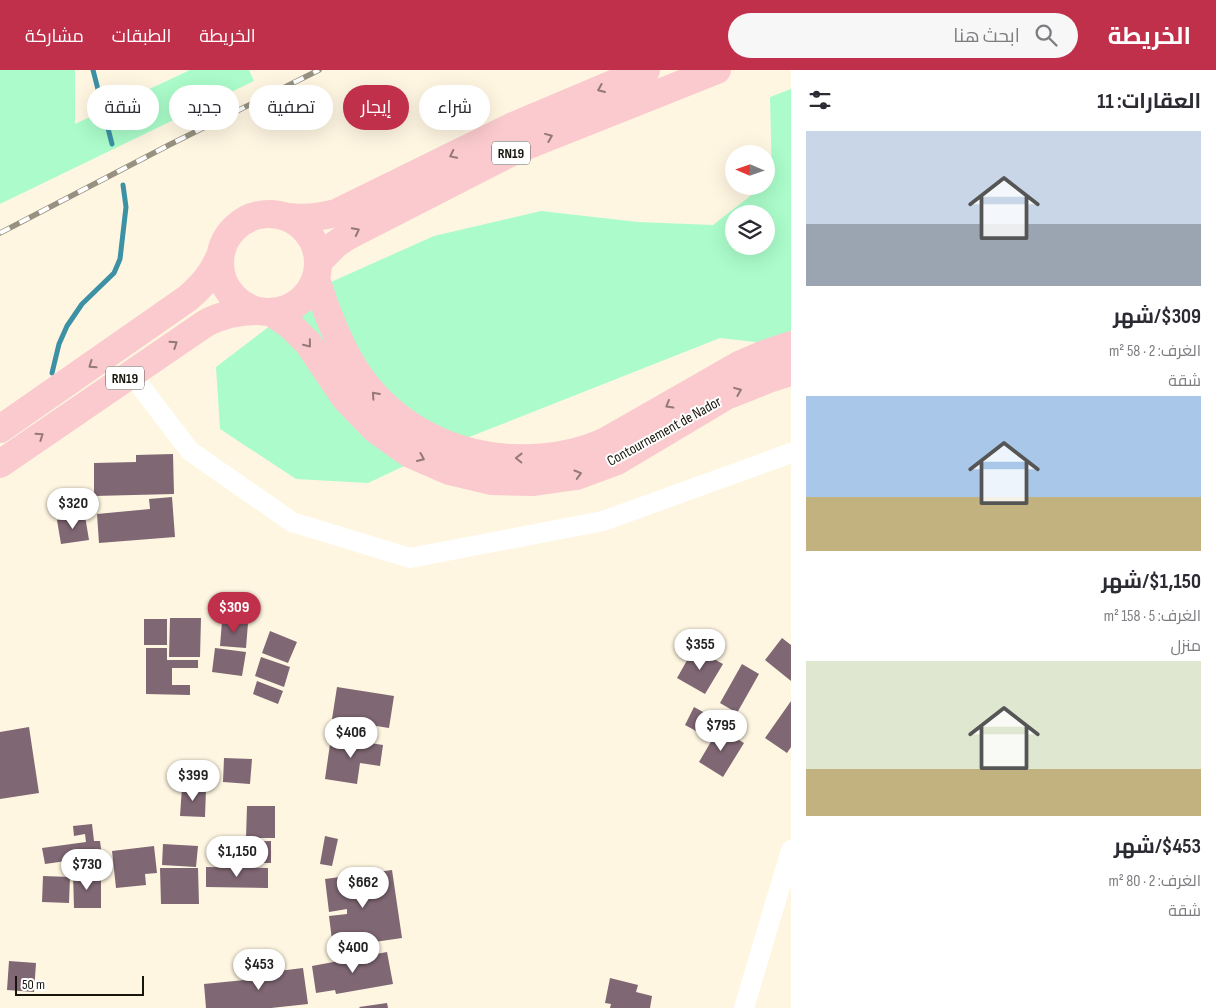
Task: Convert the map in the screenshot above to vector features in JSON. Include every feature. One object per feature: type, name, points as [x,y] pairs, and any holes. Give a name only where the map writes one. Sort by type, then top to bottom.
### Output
[{"type":"highway","name":"RN19","points":[[289,217],[313,218],[336,212],[513,126],[646,70]]},
{"type":"highway","name":"RN19","points":[[317,270],[336,244],[346,237],[516,150],[717,70]]},
{"type":"highway","points":[[272,213],[289,217],[305,228],[315,243],[317,270],[306,296],[291,308],[265,312],[241,304],[228,291],[221,274],[220,256],[226,238],[238,224],[254,216],[272,213]]},
{"type":"highway","name":"RN19","points":[[0,429],[116,349],[202,286],[213,272],[220,256]]},
{"type":"highway","name":"Contournement de Nador","points":[[317,270],[326,309],[352,364],[370,390],[404,422],[430,437],[445,444],[488,456],[526,458],[572,454],[590,449],[741,364],[791,345]]},
{"type":"highway","name":"RN19","points":[[0,464],[206,323],[221,315],[238,311],[265,312]]},
{"type":"highway","name":"Contournement de Nador","points":[[265,312],[291,326],[308,343],[345,398],[375,429],[410,454],[449,471],[491,481],[534,482],[576,476],[617,461],[726,396],[791,372]]},
{"type":"highway","points":[[116,349],[131,374]]},
{"type":"street","points":[[131,374],[190,452],[292,522],[410,558],[603,521],[791,453]]},
{"type":"street","points":[[744,1008],[791,850]]},
{"type":"green space","points":[[0,70],[75,70],[75,124],[87,118],[87,130],[153,130],[0,204]]},
{"type":"green space","points":[[190,70],[249,70],[254,81],[239,88],[239,85],[169,85],[169,122],[159,127],[158,85]]},
{"type":"green space","points":[[791,89],[791,346],[720,338],[449,445],[368,483],[296,479],[220,429],[216,367],[322,286],[434,236],[541,211],[638,222],[713,225],[725,216],[725,255],[775,255],[775,205],[739,205],[751,195],[775,195],[775,145],[771,145],[770,97]]},
{"type":"building","points":[[173,454],[174,494],[94,496],[94,463],[136,462],[136,455]]},
{"type":"building","points":[[172,497],[175,537],[99,543],[97,514],[150,509],[149,499]]},
{"type":"building","points":[[85,516],[89,540],[61,544],[57,520]]},
{"type":"building","points":[[170,618],[201,618],[200,657],[169,657]]},
{"type":"building","points":[[144,619],[167,619],[167,645],[144,645]]},
{"type":"building","points":[[222,621],[248,623],[246,648],[220,646]]},
{"type":"building","points":[[270,631],[297,642],[288,663],[262,653]]},
{"type":"building","points":[[782,638],[791,645],[791,681],[765,660]]},
{"type":"building","points":[[146,648],[167,648],[167,660],[198,660],[198,668],[172,668],[172,685],[190,685],[190,695],[146,694]]},
{"type":"building","points":[[215,648],[246,652],[242,676],[212,672]]},
{"type":"building","points":[[694,648],[723,664],[705,694],[677,678]]},
{"type":"building","points":[[261,657],[290,667],[284,687],[255,676]]},
{"type":"building","points":[[742,664],[759,674],[737,713],[720,703]]},
{"type":"building","points":[[257,681],[283,691],[278,704],[253,694]]},
{"type":"building","points":[[337,687],[394,696],[389,728],[332,719]]},
{"type":"building","points":[[791,701],[791,747],[787,753],[765,738]]},
{"type":"building","points":[[694,707],[716,719],[707,737],[685,725]]},
{"type":"building","points":[[29,727],[39,793],[0,799],[0,732]]},
{"type":"building","points":[[719,728],[744,743],[723,777],[699,762]]},
{"type":"building","points":[[331,737],[383,745],[380,766],[360,763],[357,784],[325,779]]},
{"type":"building","points":[[224,758],[252,759],[250,784],[223,782]]},
{"type":"building","points":[[182,787],[206,789],[205,817],[180,816]]},
{"type":"building","points":[[247,806],[275,806],[275,838],[246,838]]},
{"type":"building","points":[[92,824],[94,841],[100,841],[102,856],[45,864],[42,848],[86,842],[85,834],[74,836],[73,826]]},
{"type":"building","points":[[325,836],[338,839],[332,866],[320,864]]},
{"type":"building","points":[[271,841],[271,863],[232,863],[232,842]]},
{"type":"building","points":[[163,844],[198,846],[196,867],[162,865]]},
{"type":"building","points":[[154,846],[157,873],[145,874],[146,885],[116,888],[112,851]]},
{"type":"building","points":[[206,867],[268,868],[268,888],[206,887]]},
{"type":"building","points":[[160,868],[198,868],[199,904],[161,904]]},
{"type":"building","points":[[392,870],[402,938],[333,948],[329,916],[347,914],[347,909],[329,912],[325,879]]},
{"type":"building","points":[[73,874],[101,874],[101,908],[74,908]]},
{"type":"building","points":[[43,876],[70,877],[69,903],[42,902]]},
{"type":"building","points":[[387,952],[393,984],[336,994],[335,990],[316,993],[312,966]]},
{"type":"building","points":[[9,961],[36,963],[34,992],[7,990]]},
{"type":"building","points":[[303,968],[308,1004],[271,1008],[206,1008],[204,984],[245,980],[245,975]]},
{"type":"building","points":[[610,978],[638,985],[636,992],[652,996],[650,1008],[610,1008],[611,1004],[605,1003]]},
{"type":"building","points":[[387,1003],[388,1008],[359,1007]]},
{"type":"waterway","points":[[93,70],[112,144]]},
{"type":"waterway","points":[[52,373],[59,344],[67,326],[82,304],[114,273],[120,259],[126,207],[123,185]]},
{"type":"railway","points":[[0,233],[319,70]]}]
